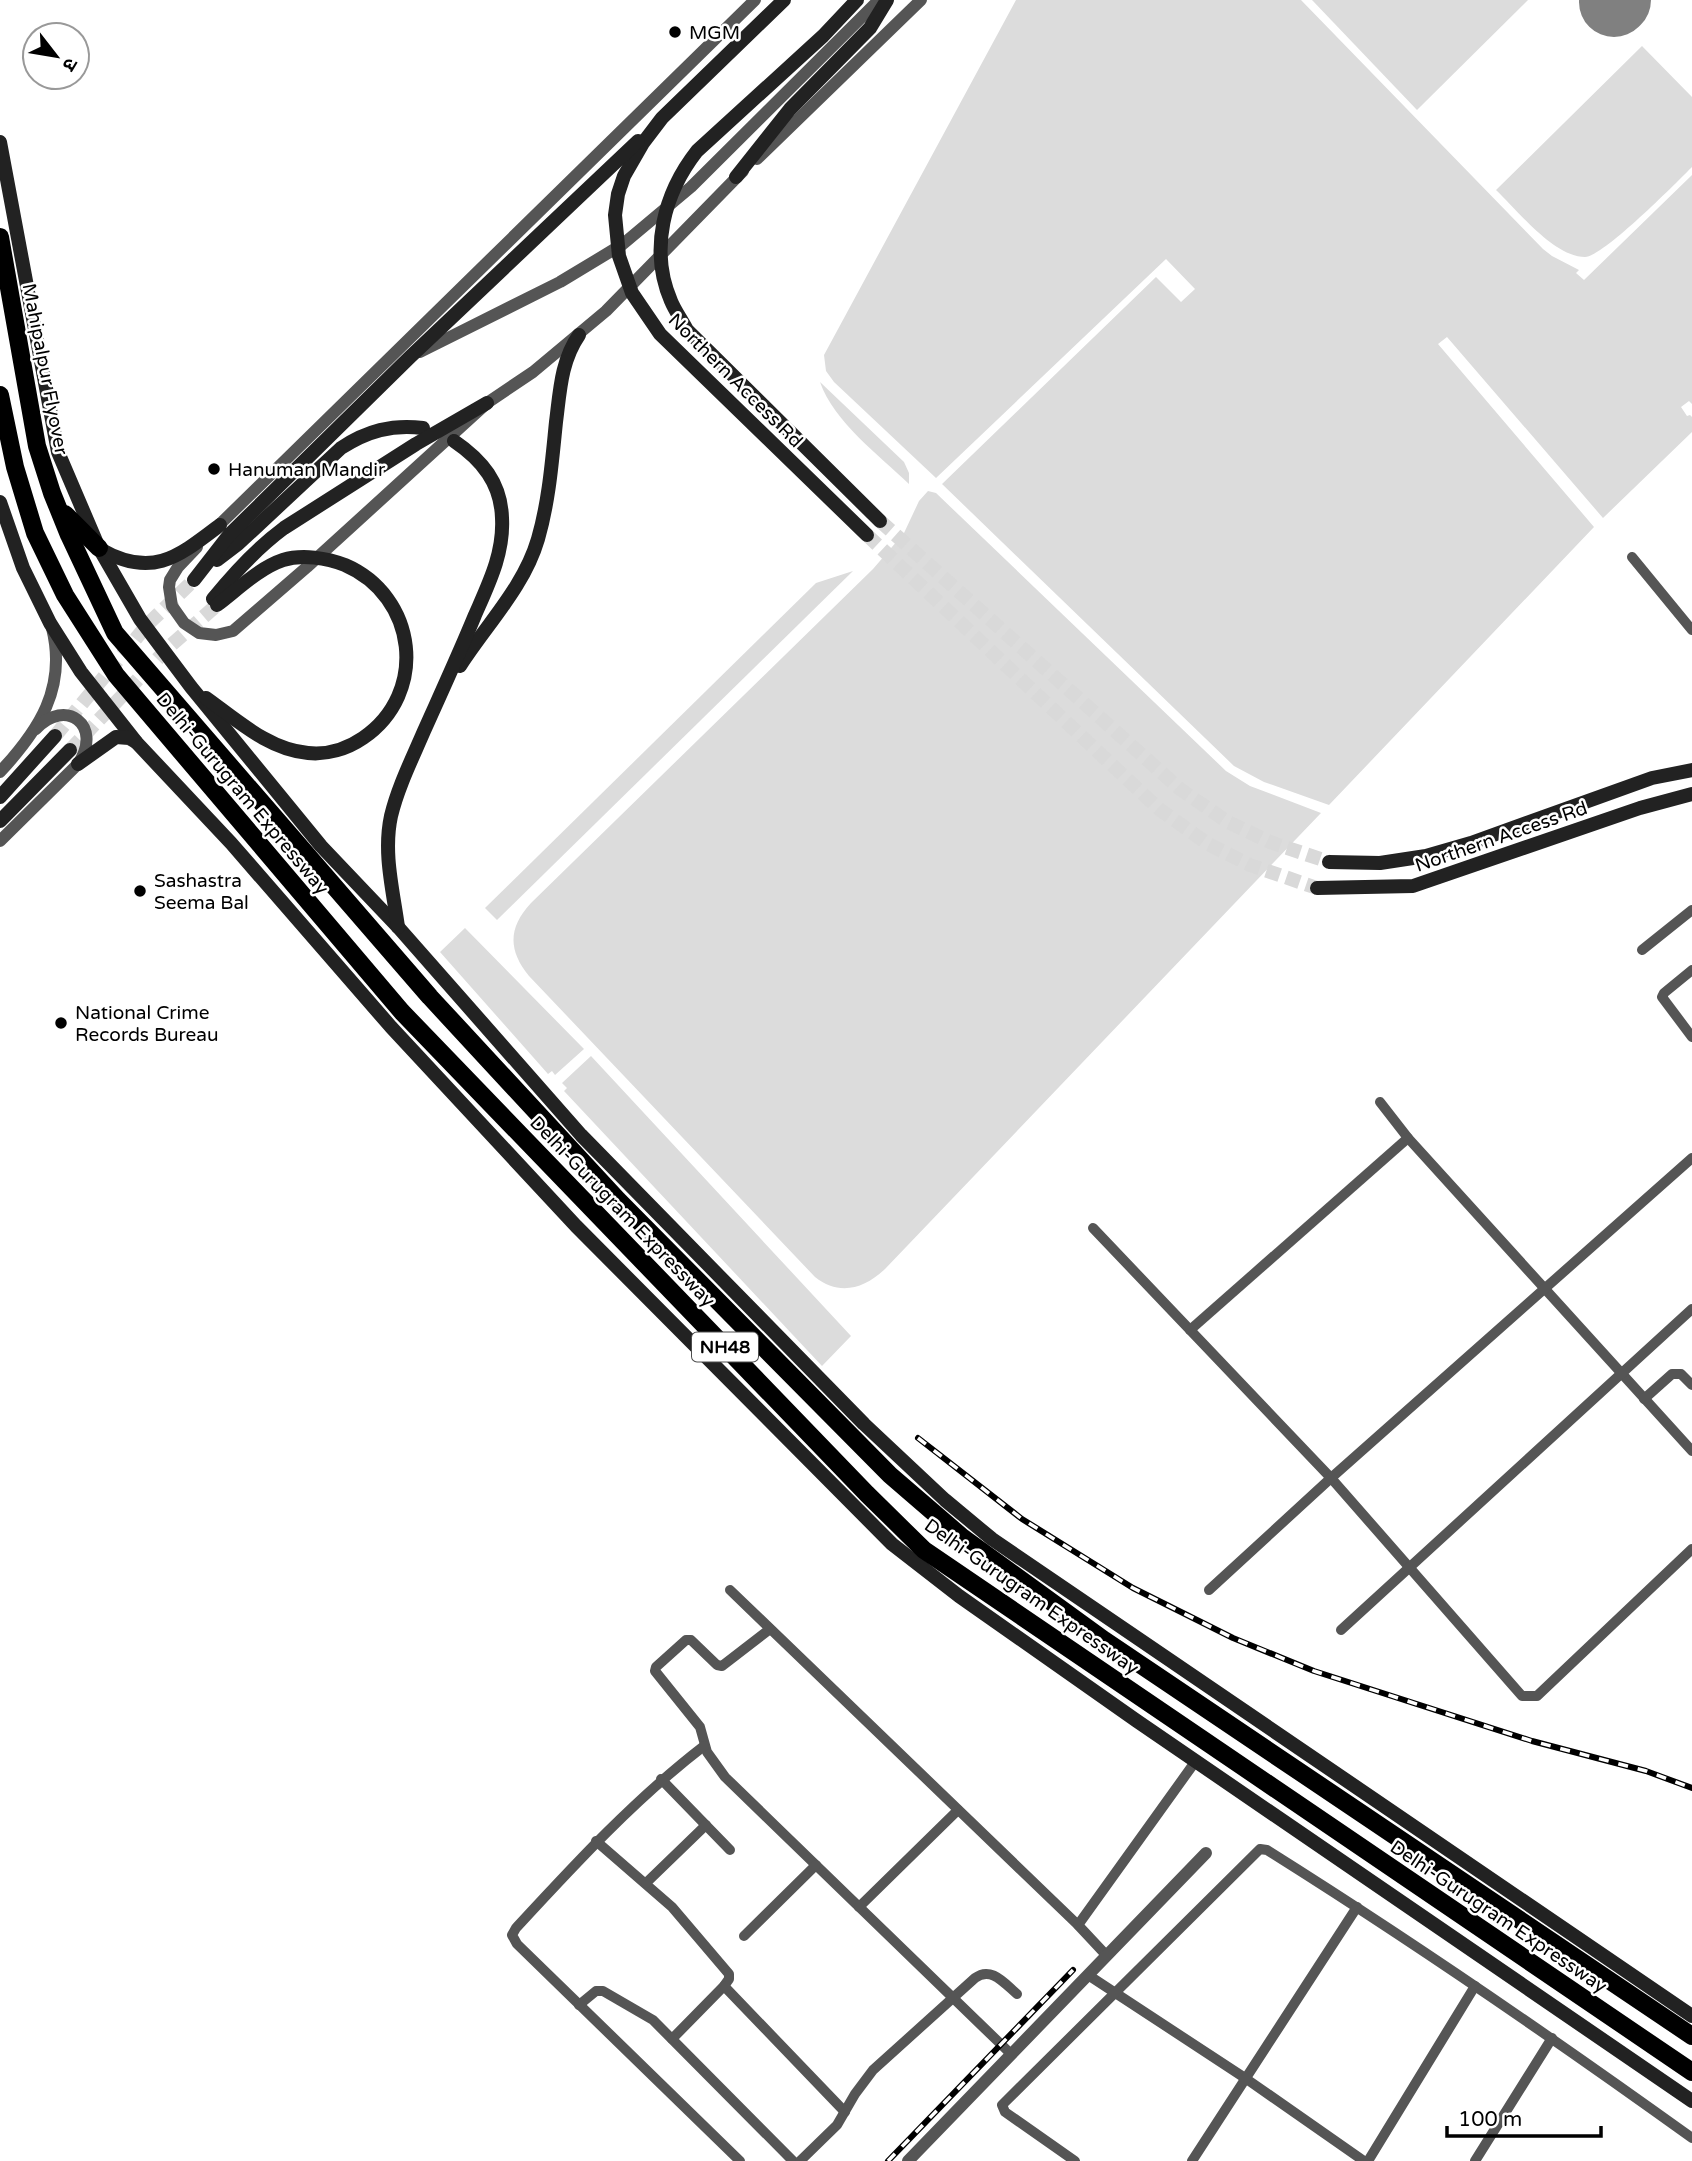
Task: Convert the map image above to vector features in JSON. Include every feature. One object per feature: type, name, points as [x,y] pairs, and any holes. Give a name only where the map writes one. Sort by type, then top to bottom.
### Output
[{"type":"highway","name":"Mahipalpur Flyover","points":[[0,237],[37,446],[57,507]]},
{"type":"highway","name":"Delhi-Gurugram Expressway","points":[[0,395],[15,467],[36,533],[65,595],[116,675],[402,1012],[867,1494],[924,1549],[1692,2072]]},
{"type":"highway","points":[[57,507],[99,548]]},
{"type":"highway","name":"Delhi-Gurugram Expressway","points":[[57,507],[109,623],[121,641],[430,997],[618,1200],[890,1475],[961,1536],[1104,1640],[1692,2036]]},
{"type":"main road","name":"Northern Access Rd","points":[[784,0],[662,118],[633,160],[618,194],[615,215],[619,256],[632,293],[660,334],[867,535]]},
{"type":"main road","name":"Northern Access Rd","points":[[857,0],[823,36],[686,164],[667,205],[662,240],[663,265],[671,300],[694,338],[880,521]]},
{"type":"main road","points":[[736,177],[790,109],[870,28],[887,0]]},
{"type":"main road","points":[[423,428],[385,428],[355,439],[341,448],[238,544],[198,575],[229,535],[410,356],[662,118]]},
{"type":"main road","points":[[0,142],[58,452],[99,548],[140,620],[321,846],[398,927],[582,1135],[864,1424],[945,1500],[992,1539],[1692,2016]]},
{"type":"main road","points":[[422,736],[452,679],[514,590],[535,550],[548,487],[562,370],[579,335]]},
{"type":"main road","points":[[191,687],[266,740],[307,754],[340,750],[369,733],[382,721],[401,688],[407,657],[398,615],[377,585],[346,566],[316,558],[285,559],[263,570],[215,602],[267,540],[416,444],[487,403]]},
{"type":"main road","points":[[398,927],[388,859],[388,835],[398,794],[494,570],[502,534],[500,502],[495,486],[478,458],[453,441]]},
{"type":"main road","points":[[0,502],[23,568],[50,623],[81,672],[137,743],[231,844],[391,1027],[576,1226],[892,1544],[958,1597],[1692,2101]]},
{"type":"main road","points":[[99,548],[124,561],[150,563],[183,551],[220,524]]},
{"type":"main road","points":[[0,797],[55,736]]},
{"type":"main road","points":[[78,764],[108,740],[116,737],[129,738],[137,743]]},
{"type":"main road","points":[[0,821],[70,750]]},
{"type":"main road","name":"Northern Access Rd","points":[[1329,862],[1380,863],[1426,856],[1471,843],[1652,778],[1692,771]]},
{"type":"main road","name":"Northern Access Rd","points":[[1317,888],[1413,886],[1640,808],[1692,794]]},
{"type":"street","points":[[755,0],[178,566],[169,587],[172,606],[184,623],[200,633],[216,635],[233,631],[487,403],[533,372],[624,294],[736,177],[921,0]]},
{"type":"street","points":[[410,356],[602,258],[649,223],[701,177],[880,0]]},
{"type":"street","points":[[1632,557],[1692,630]]},
{"type":"street","points":[[36,729],[49,701],[56,667],[55,640],[50,623]]},
{"type":"street","points":[[0,772],[36,729],[50,717],[65,715],[76,720],[85,729],[88,743],[78,764],[0,841]]},
{"type":"street","points":[[1642,950],[1692,910]]},
{"type":"street","points":[[1692,970],[1662,997],[1692,1037]]},
{"type":"street","points":[[1380,1102],[1408,1138],[1692,1451]]},
{"type":"street","points":[[1190,1330],[1408,1138]]},
{"type":"street","points":[[1209,1590],[1331,1478],[1692,1158]]},
{"type":"street","points":[[1093,1228],[1331,1478],[1518,1693],[1533,1697],[1553,1681],[1692,1549]]},
{"type":"street","points":[[1341,1630],[1692,1310]]},
{"type":"street","points":[[1644,1399],[1672,1374],[1681,1374],[1692,1385]]},
{"type":"street","points":[[730,1590],[1107,1956]]},
{"type":"street","points":[[770,1629],[722,1666],[717,1665],[689,1639],[683,1641],[656,1667],[657,1674],[700,1727],[705,1745],[725,1777],[1012,2054]]},
{"type":"street","points":[[705,1745],[661,1779],[596,1842],[512,1935],[517,1944],[740,2161]]},
{"type":"street","points":[[1078,1926],[1195,1762]]},
{"type":"street","points":[[661,1779],[730,1850]]},
{"type":"street","points":[[859,1907],[958,1810]]},
{"type":"street","points":[[646,1883],[706,1825]]},
{"type":"street","points":[[596,1842],[672,1907],[727,1971],[729,1979],[724,1986],[672,2039]]},
{"type":"street","points":[[1075,2161],[1004,2112],[1002,2107],[1257,1850],[1267,1850],[1357,1907],[1552,2038],[1692,2138]]},
{"type":"street","points":[[908,2161],[1206,1853]]},
{"type":"street","points":[[744,1936],[816,1865]]},
{"type":"street","points":[[1192,2161],[1357,1907]]},
{"type":"street","points":[[800,2161],[837,2125],[873,2070],[952,1996],[985,1972],[995,1976],[1017,1994]]},
{"type":"street","points":[[1088,1975],[1366,2161],[1475,1986]]},
{"type":"street","points":[[724,1986],[845,2112]]},
{"type":"street","points":[[579,2004],[596,1991],[603,1991],[653,2020],[793,2161]]},
{"type":"street","points":[[1475,2161],[1552,2038]]},
{"type":"shaded area","points":[[1016,0],[1301,0],[1543,249],[1579,270],[1576,273],[1584,280],[1692,175],[1692,404],[1689,401],[1681,407],[1687,416],[1692,417],[1692,432],[1603,518],[1447,337],[1438,344],[1594,527],[1329,805],[1264,782],[1234,766],[942,484],[1156,277],[1181,302],[1195,289],[1166,259],[936,478],[834,382],[826,371],[824,355]]},
{"type":"shaded area","points":[[1312,0],[1528,0],[1417,110]]},
{"type":"shaded area","points":[[1642,46],[1692,97],[1692,167],[1607,245],[1585,257],[1573,255],[1537,231],[1496,190]]},
{"type":"shaded area","points":[[820,382],[904,462],[909,473],[909,484],[846,424]]},
{"type":"shaded area","points":[[928,491],[936,493],[1226,771],[1250,786],[1321,813],[885,1269],[860,1285],[851,1288],[833,1287],[815,1277],[529,976],[514,948],[515,930],[523,912],[531,903],[873,569],[904,533],[919,501]]},
{"type":"shaded area","points":[[853,571],[497,920],[485,908],[816,583]]},
{"type":"shaded area","points":[[465,928],[584,1049],[555,1075],[552,1071],[548,1074],[440,952]]},
{"type":"shaded area","points":[[591,1056],[851,1336],[822,1366],[564,1091],[567,1088],[562,1083]]},
{"type":"tunnel","points":[[880,521],[1180,789],[1226,821],[1270,842],[1329,862]]},
{"type":"tunnel","points":[[867,535],[1159,809],[1208,844],[1250,865],[1317,888]]},
{"type":"tunnel","points":[[55,736],[148,624],[194,580]]},
{"type":"tunnel","points":[[70,750],[170,646],[217,605]]},
{"type":"railway","points":[[918,1438],[1022,1519],[1133,1588],[1233,1638],[1314,1671],[1532,1741],[1646,1771],[1692,1788]]},
{"type":"railway","points":[[888,2161],[1073,1970]]},
{"type":"place","name":"MGM","points":[[675,32]]},
{"type":"place","name":"Hanuman Mandir","points":[[214,469]]},
{"type":"place","name":"Sashastra Seema Bal","points":[[140,891]]},
{"type":"place","name":"National Crime Records Bureau","points":[[61,1023]]}]
